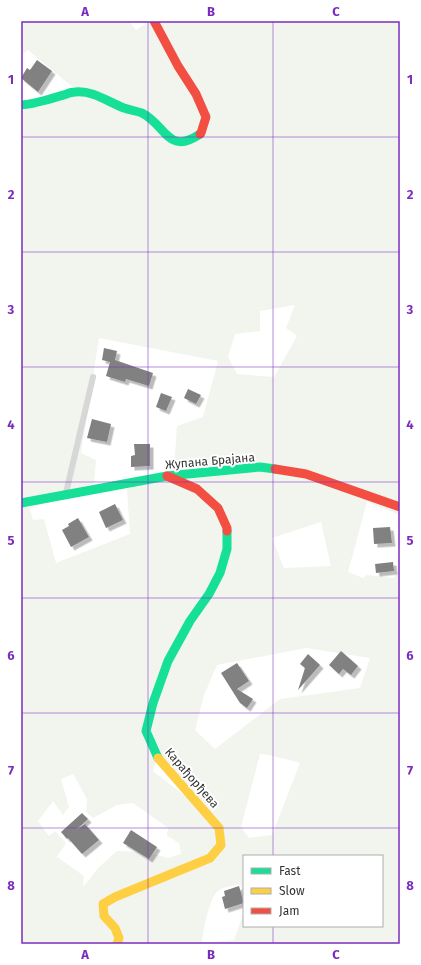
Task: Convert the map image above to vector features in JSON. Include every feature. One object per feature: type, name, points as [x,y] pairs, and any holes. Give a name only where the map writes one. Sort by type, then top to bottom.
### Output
[{"type":"street","points":[[21,105],[31,104],[75,92],[93,94],[124,108],[141,113],[154,122],[169,138],[179,142],[191,140],[201,133],[206,117],[196,94],[178,66],[154,21]]},
{"type":"street","name":"Жупана Брајана","points":[[21,503],[167,476],[260,468],[306,474],[400,507]]},
{"type":"street","name":"Карађорђева","points":[[117,944],[120,938],[115,928],[104,916],[103,904],[115,897],[210,858],[221,845],[219,828],[156,756],[146,731],[153,703],[168,661],[190,621],[209,594],[220,573],[227,549],[227,528],[218,508],[197,489],[167,476]]},
{"type":"lane","points":[[66,495],[93,377]]},
{"type":"shaded area","points":[[21,21],[129,21],[136,30],[150,21],[400,21],[400,515],[367,502],[348,572],[363,578],[367,575],[394,578],[400,567],[400,944],[21,944],[21,114],[27,107],[75,89],[28,50],[21,55],[21,42],[23,39],[21,36]],"holes":[[[295,305],[286,328],[297,336],[274,377],[237,374],[228,357],[235,334],[260,331],[260,311]],[[99,338],[218,361],[203,417],[177,426],[174,469],[127,489],[130,534],[56,563],[44,519],[33,520],[30,509],[94,483],[96,460],[81,453]],[[321,522],[331,566],[284,568],[272,538]],[[306,648],[370,658],[360,688],[280,699],[215,749],[195,730],[204,695],[217,665]],[[159,752],[186,797],[153,771]],[[260,754],[270,755],[300,763],[272,835],[249,838],[241,827]],[[73,774],[87,799],[86,812],[93,818],[117,805],[133,803],[168,828],[167,836],[179,843],[181,854],[168,858],[146,852],[117,851],[99,867],[83,887],[84,876],[57,857],[66,843],[55,831],[49,836],[38,821],[53,801],[63,815],[69,807],[61,779]]]},
{"type":"building","points":[[37,60],[52,71],[38,92],[21,78],[27,68],[30,70]]},
{"type":"building","points":[[104,348],[117,351],[115,360],[153,373],[149,386],[126,379],[125,382],[106,376],[110,362],[102,360]]},
{"type":"building","points":[[188,389],[201,395],[196,404],[184,398]]},
{"type":"building","points":[[161,393],[172,397],[166,411],[156,407]]},
{"type":"building","points":[[92,419],[111,424],[107,442],[87,438]]},
{"type":"building","points":[[134,444],[150,444],[150,466],[131,467],[131,456],[135,455]]},
{"type":"building","points":[[115,504],[123,520],[106,528],[99,512]]},
{"type":"building","points":[[78,518],[89,537],[71,547],[62,530]]},
{"type":"building","points":[[390,527],[392,543],[374,544],[373,528]]},
{"type":"building","points":[[393,562],[394,571],[376,573],[375,564]]},
{"type":"building","points":[[341,651],[358,666],[351,675],[343,669],[339,674],[329,665]]},
{"type":"building","points":[[308,654],[320,665],[298,690],[305,668],[300,664]]},
{"type":"building","points":[[237,663],[249,681],[237,689],[253,699],[247,708],[240,703],[221,673]]},
{"type":"building","points":[[82,813],[88,819],[76,830],[85,824],[99,840],[82,854],[61,832]]},
{"type":"building","points":[[131,830],[157,847],[149,859],[123,843]]},
{"type":"building","points":[[239,886],[243,903],[225,909],[222,897],[225,896],[224,891]]},
{"type":"traffic: fast","points":[[21,105],[40,102],[73,92],[82,92],[100,97],[124,108],[142,113],[150,118],[174,140],[181,142],[189,140],[200,134]]},
{"type":"traffic: fast","points":[[21,503],[167,476],[260,467],[275,469]]},
{"type":"traffic: fast","points":[[158,758],[146,731],[153,703],[168,661],[190,621],[209,594],[220,573],[227,549],[227,531]]},
{"type":"traffic: slow","points":[[117,944],[119,938],[115,928],[104,916],[103,904],[115,897],[210,858],[221,845],[219,828],[158,758]]},
{"type":"traffic: jam","points":[[154,21],[178,66],[196,94],[206,117],[200,134]]},
{"type":"traffic: jam","points":[[275,469],[306,474],[400,507]]},
{"type":"traffic: jam","points":[[167,476],[197,489],[218,508],[227,531]]}]
